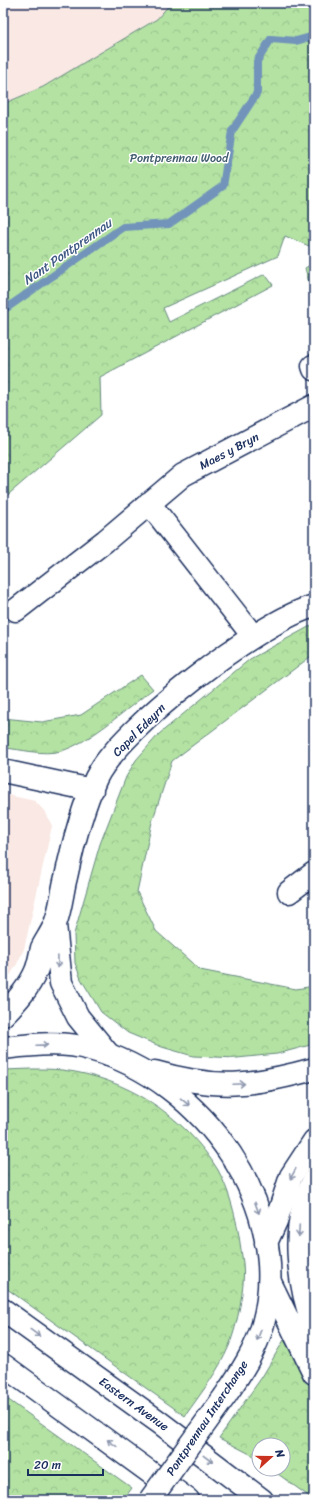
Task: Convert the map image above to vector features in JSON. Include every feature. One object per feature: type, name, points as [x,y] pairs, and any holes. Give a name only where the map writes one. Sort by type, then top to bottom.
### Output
[{"type":"main road","name":"Maes y Bryn","points":[[16,610],[105,542],[183,475],[314,406]]},
{"type":"main road","points":[[149,503],[253,636]]},
{"type":"main road","name":"Capel Edeyrn","points":[[3,1014],[13,1004],[32,979],[42,948],[55,924],[76,838],[92,790],[102,768],[133,733],[158,709],[214,664],[253,636],[279,620],[314,606]]},
{"type":"main road","points":[[3,771],[92,790]]},
{"type":"main road","points":[[289,892],[314,873]]},
{"type":"main road","name":"Capel Edeyrn","points":[[55,924],[61,983],[78,1017],[108,1055]]},
{"type":"main road","name":"Pontprennau Interchange","points":[[3,1048],[58,1045],[76,1046],[108,1055],[132,1066],[168,1088],[189,1105],[231,1154],[251,1192],[262,1222],[270,1282],[263,1325],[255,1346],[241,1372],[225,1396],[150,1500]]},
{"type":"main road","points":[[132,1066],[186,1081],[236,1085],[280,1079],[314,1070]]},
{"type":"main road","points":[[266,1243],[276,1221],[292,1176],[314,1141]]},
{"type":"main road","points":[[314,1180],[300,1219],[299,1233],[304,1298],[314,1328]]},
{"type":"main road","points":[[270,1282],[314,1372]]},
{"type":"main road","name":"Eastern Avenue","points":[[3,1310],[159,1422],[262,1500]]},
{"type":"main road","points":[[3,1365],[188,1500]]},
{"type":"shaded area","points":[[3,3],[171,3],[157,19],[43,87],[3,104]]},
{"type":"shaded area","points":[[3,794],[35,801],[46,813],[52,826],[24,949],[16,966],[3,986]]},
{"type":"green space","name":"Pontprennau Wood","points":[[171,3],[314,3],[314,248],[285,236],[278,256],[163,308],[169,322],[265,274],[273,285],[100,377],[101,415],[3,499],[3,104],[43,87],[157,19]]},
{"type":"green space","points":[[314,263],[314,301],[305,268]]},
{"type":"green space","points":[[314,624],[314,654],[172,761],[152,822],[137,892],[156,931],[200,970],[296,989],[314,986],[314,1044],[277,1054],[237,1058],[193,1056],[162,1047],[128,1033],[101,1012],[81,979],[75,963],[74,934],[100,844],[126,777],[136,760],[159,734],[250,659]]},
{"type":"green space","points":[[141,675],[153,689],[84,741],[61,751],[47,753],[3,748],[3,718],[42,722],[81,715]]},
{"type":"green space","points":[[3,1070],[62,1070],[85,1074],[130,1090],[151,1102],[171,1116],[189,1133],[204,1150],[222,1178],[236,1219],[239,1236],[244,1272],[242,1294],[235,1328],[225,1356],[185,1416],[3,1286]]},
{"type":"green space","points":[[284,1340],[314,1391],[314,1500],[282,1477],[291,1477],[291,1437],[251,1437],[251,1455],[219,1438],[262,1377]]},
{"type":"green space","points":[[3,1396],[132,1488],[123,1500],[3,1500]]},
{"type":"waterway","name":"Nant Pontprennau","points":[[3,308],[8,307],[123,227],[169,224],[223,186],[232,131],[257,93],[257,61],[271,39],[296,41],[314,36]]}]
